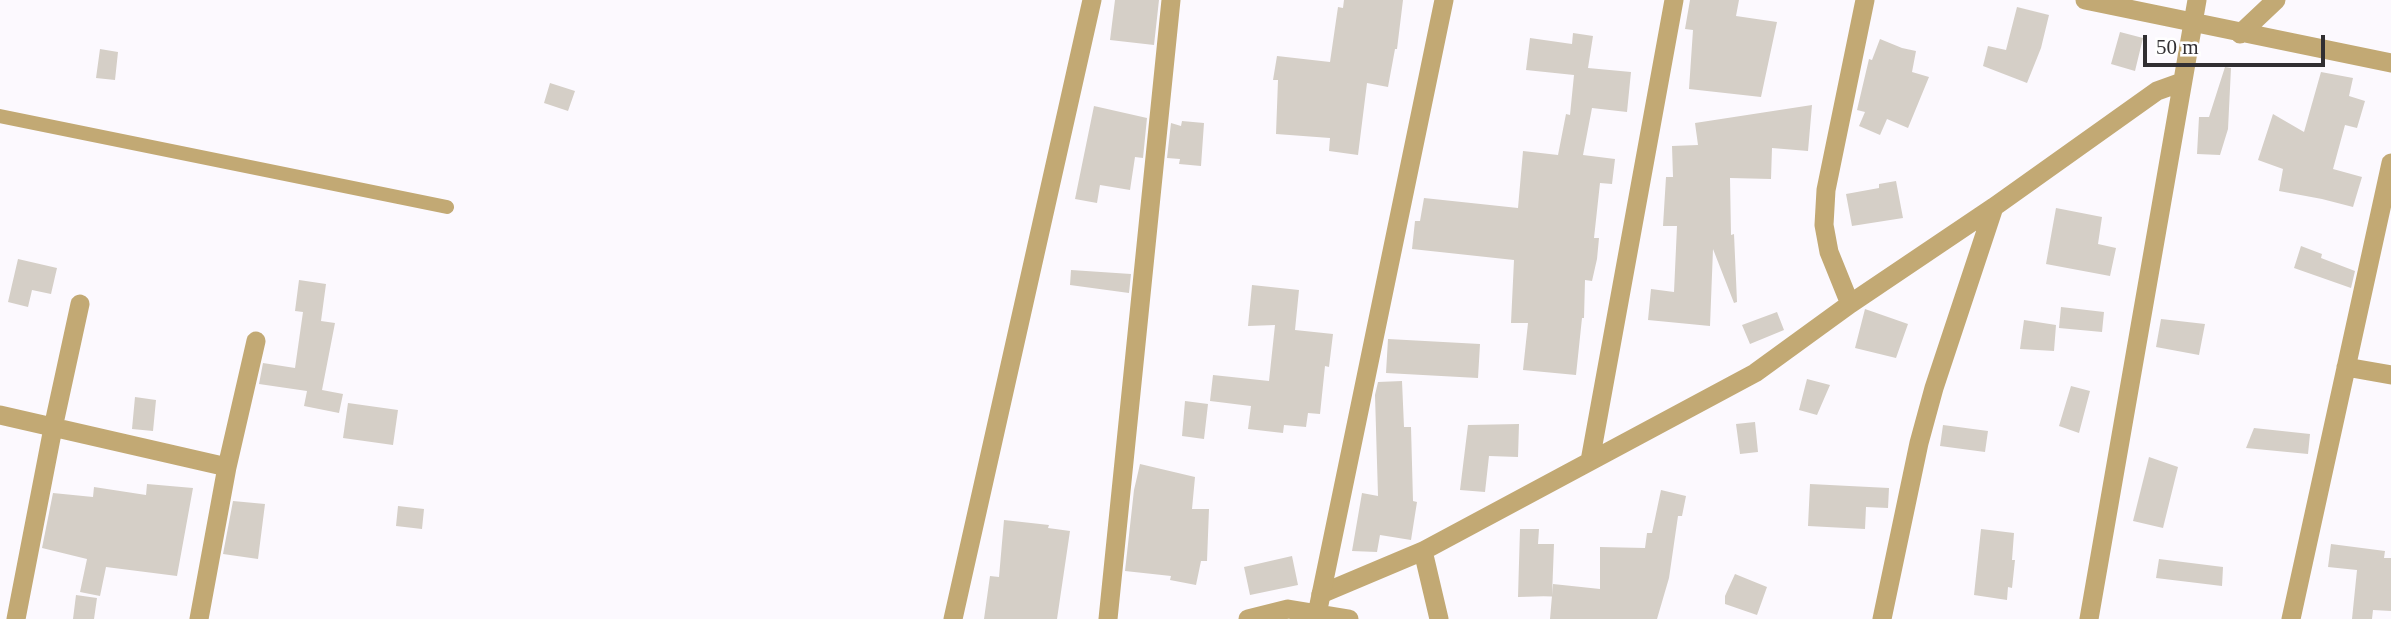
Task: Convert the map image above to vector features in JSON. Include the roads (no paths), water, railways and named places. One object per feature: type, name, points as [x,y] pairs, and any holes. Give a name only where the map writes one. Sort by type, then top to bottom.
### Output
[{"type":"street","points":[[953,619],[1092,0]]},
{"type":"street","points":[[1108,619],[1171,0]]},
{"type":"street","points":[[1317,616],[1444,0]]},
{"type":"street","points":[[1590,461],[1674,0]]},
{"type":"street","points":[[1850,304],[1829,252],[1824,225],[1826,190],[1866,0]]},
{"type":"street","points":[[2085,0],[2391,63]]},
{"type":"street","points":[[2090,619],[2197,0]]},
{"type":"street","points":[[2240,34],[2276,0]]},
{"type":"street","points":[[1321,594],[1423,551],[1755,373],[2157,90],[2182,82]]},
{"type":"street","points":[[2291,619],[2391,163]]},
{"type":"street","points":[[1882,619],[1922,432],[1994,207]]},
{"type":"street","points":[[16,619],[80,304]]},
{"type":"street","points":[[199,619],[227,467],[256,341]]},
{"type":"street","points":[[2347,367],[2391,375]]},
{"type":"street","points":[[0,415],[227,467]]},
{"type":"street","points":[[1423,551],[1439,619]]},
{"type":"street","points":[[1248,619],[1288,609],[1317,616],[1349,619]]},
{"type":"lane","points":[[0,116],[447,207]]}]
